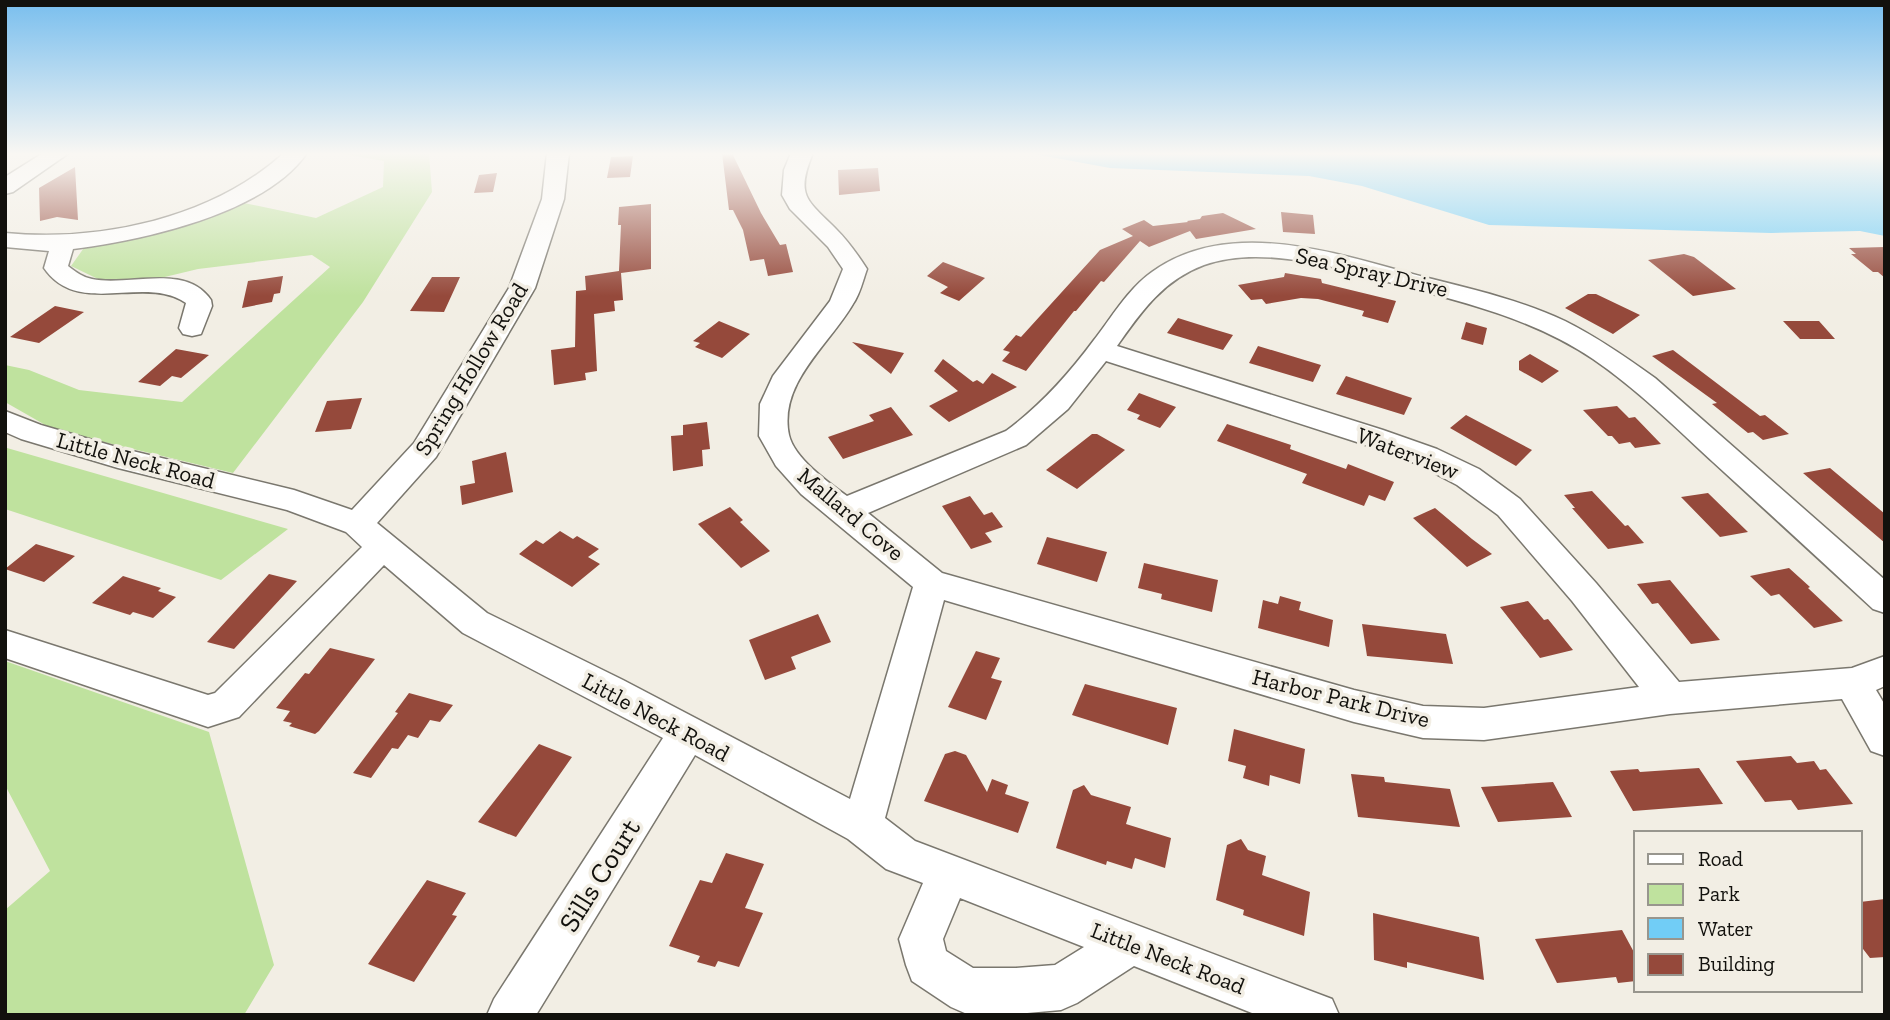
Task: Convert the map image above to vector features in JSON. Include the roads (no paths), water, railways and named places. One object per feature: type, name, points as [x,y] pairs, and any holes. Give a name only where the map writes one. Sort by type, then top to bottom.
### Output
[{"type":"street","points":[[5,240],[41,244],[106,236],[192,215],[224,201]]},
{"type":"street","name":"Spring Hollow Road","points":[[5,644],[208,711],[226,706],[242,691],[370,535],[404,477],[425,450],[522,288],[552,201]]},
{"type":"street","name":"Mallard Cove","points":[[796,201],[811,221],[836,242],[855,269],[842,302],[787,376],[774,404],[774,436],[787,458],[811,486],[931,583]]},
{"type":"street","points":[[65,242],[56,268],[66,279],[94,289],[184,289],[198,300],[199,306],[192,328]]},
{"type":"street","name":"Sea Spray Drive","points":[[844,510],[1016,438],[1041,421],[1101,350],[1147,288],[1170,271],[1224,254],[1259,250],[1311,254],[1503,304],[1558,327],[1645,384],[1885,600]]},
{"type":"street","name":"Waterview","points":[[1101,350],[1383,441],[1426,456],[1468,477],[1509,507],[1584,592],[1670,698]]},
{"type":"street","name":"Little Neck Road","points":[[5,420],[31,432],[118,458],[294,501],[370,535],[475,624],[610,691],[862,826],[901,855],[1130,943],[1267,1005],[1316,1015]]},
{"type":"street","points":[[862,826],[900,700],[931,583]]},
{"type":"street","name":"Harbor Park Drive","points":[[931,583],[1354,706],[1423,722],[1484,724],[1670,698],[1868,677]]},
{"type":"street","points":[[1868,677],[1885,739]]},
{"type":"street","name":"Sills Court","points":[[510,1015],[687,734]]},
{"type":"street","points":[[949,873],[921,939],[928,965],[967,991],[1061,987],[1130,943]]},
{"type":"water","points":[[1410,201],[1885,201],[1885,236],[1860,231],[1771,233],[1489,225]]}]
